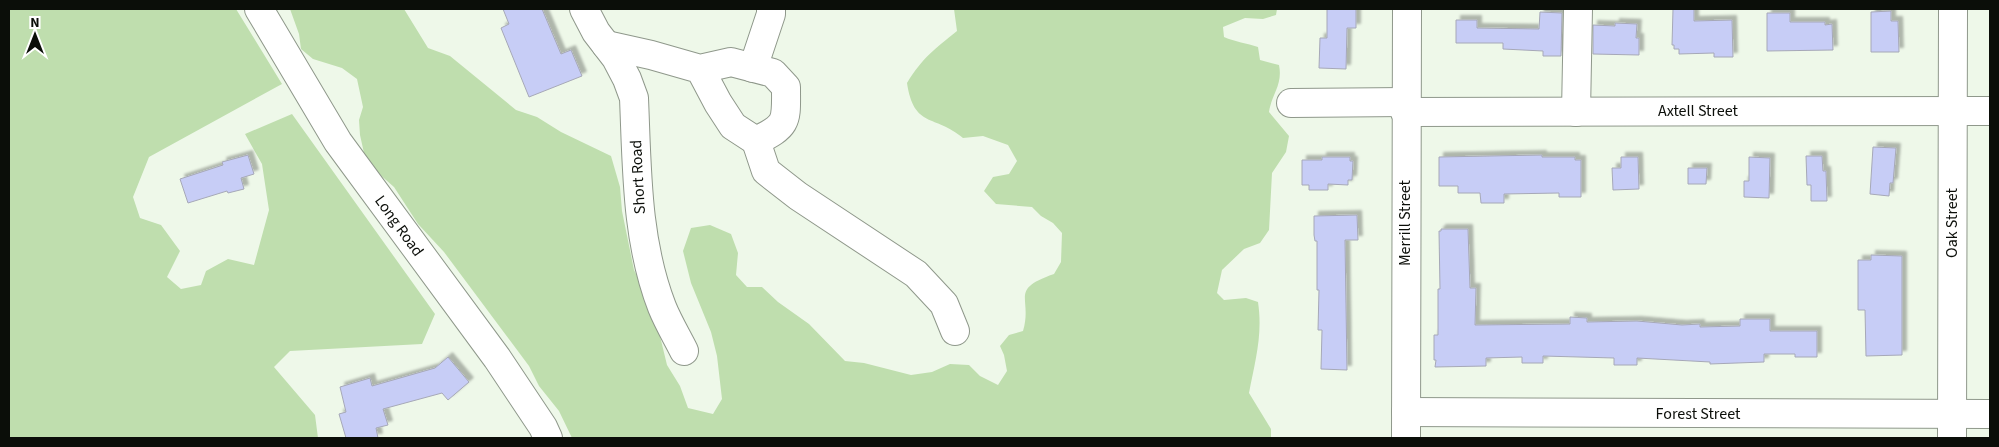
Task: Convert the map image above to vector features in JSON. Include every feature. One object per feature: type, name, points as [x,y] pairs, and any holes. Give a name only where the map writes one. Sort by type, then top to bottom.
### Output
[{"type":"street","name":"Long Road","points":[[259,9],[338,142],[496,358],[543,427],[548,438]]},
{"type":"street","name":"Short Road","points":[[584,9],[596,32],[616,58],[634,98],[640,219],[648,260],[662,306],[684,351]]},
{"type":"street","points":[[753,68],[771,9]]},
{"type":"street","name":"Merrill Street","points":[[1406,425],[1405,107],[1407,9]]},
{"type":"street","points":[[1576,112],[1578,9]]},
{"type":"street","name":"Oak Street","points":[[1952,426],[1953,9]]},
{"type":"street","points":[[606,45],[651,54],[700,69],[731,62],[772,73],[786,87],[786,117],[775,132],[756,141]]},
{"type":"street","points":[[700,69],[733,126],[756,141],[766,171],[798,196],[916,274],[944,304],[955,331]]},
{"type":"street","name":"Axtell Street","points":[[1292,103],[1576,112],[1990,110]]},
{"type":"street","name":"Forest Street","points":[[1406,425],[1952,426],[1990,414]]},
{"type":"green space","points":[[9,9],[236,9],[282,84],[149,157],[133,197],[140,218],[161,225],[180,251],[167,277],[181,289],[201,285],[206,271],[228,259],[254,265],[269,210],[262,164],[245,134],[292,114],[435,314],[422,344],[290,351],[274,367],[315,415],[318,438],[9,438]]},
{"type":"green space","points":[[290,9],[404,9],[428,48],[450,56],[516,110],[537,117],[561,132],[611,156],[620,187],[622,211],[634,270],[648,298],[667,365],[680,386],[688,408],[713,414],[722,399],[717,356],[711,332],[691,283],[683,251],[691,228],[710,225],[731,234],[738,253],[736,275],[747,287],[762,287],[778,302],[809,324],[845,361],[864,363],[911,375],[932,372],[950,364],[969,365],[980,376],[998,385],[1007,371],[1000,346],[1009,335],[1023,331],[1027,290],[1031,285],[1054,274],[1061,262],[1062,233],[1053,223],[1041,216],[1032,207],[996,204],[984,191],[993,177],[1009,174],[1017,161],[1008,145],[983,136],[963,138],[920,114],[910,98],[907,83],[913,74],[924,60],[957,31],[954,9],[1277,9],[1276,15],[1263,19],[1245,18],[1223,27],[1224,37],[1258,47],[1260,60],[1279,65],[1280,78],[1269,112],[1289,136],[1286,152],[1272,173],[1269,230],[1260,243],[1244,249],[1222,270],[1217,293],[1224,300],[1246,298],[1258,302],[1259,337],[1249,393],[1271,429],[1271,438],[572,438],[559,411],[539,386],[529,366],[444,252],[418,224],[394,187],[378,173],[364,153],[359,120],[363,107],[357,79],[342,68],[313,59],[301,49],[299,34]]},
{"type":"building","points":[[503,9],[542,9],[561,54],[571,50],[582,76],[529,97],[501,28],[509,24]]},
{"type":"building","points":[[1327,9],[1356,9],[1356,28],[1347,28],[1346,69],[1319,68],[1320,38],[1327,38]]},
{"type":"building","points":[[1673,9],[1694,9],[1694,21],[1732,20],[1733,57],[1714,57],[1714,53],[1679,54],[1679,49],[1674,49],[1674,45],[1672,45]]},
{"type":"building","points":[[1891,11],[1891,21],[1898,21],[1899,52],[1871,52],[1871,12]]},
{"type":"building","points":[[1540,12],[1562,13],[1561,56],[1543,56],[1543,51],[1503,49],[1503,43],[1456,43],[1456,20],[1477,20],[1477,28],[1539,29]]},
{"type":"building","points":[[1767,13],[1790,13],[1790,22],[1825,22],[1825,25],[1832,24],[1833,50],[1767,51]]},
{"type":"building","points":[[1615,23],[1637,24],[1636,38],[1639,38],[1639,55],[1593,54],[1593,25],[1615,26]]},
{"type":"building","points":[[1873,147],[1896,148],[1893,183],[1890,183],[1889,196],[1870,194]]},
{"type":"building","points":[[248,155],[254,174],[241,178],[244,189],[228,193],[227,191],[188,203],[180,179],[223,165],[222,162]]},
{"type":"building","points":[[1542,155],[1542,157],[1575,157],[1575,160],[1581,160],[1581,197],[1559,197],[1559,193],[1504,194],[1504,203],[1481,203],[1480,193],[1458,193],[1458,186],[1439,186],[1439,157]]},
{"type":"building","points":[[1806,156],[1822,156],[1823,171],[1826,171],[1827,201],[1811,201],[1811,185],[1807,185]]},
{"type":"building","points":[[1322,157],[1350,157],[1350,161],[1353,161],[1352,180],[1348,180],[1348,185],[1328,184],[1328,190],[1309,190],[1309,185],[1302,185],[1302,160],[1322,160]]},
{"type":"building","points":[[1621,157],[1638,157],[1639,189],[1613,190],[1612,168],[1621,168]]},
{"type":"building","points":[[1749,157],[1770,158],[1769,198],[1744,197],[1744,181],[1749,181]]},
{"type":"building","points":[[1688,168],[1707,168],[1706,184],[1688,184]]},
{"type":"building","points":[[1357,215],[1358,240],[1345,240],[1347,370],[1321,369],[1322,330],[1318,330],[1319,290],[1317,290],[1317,241],[1315,241],[1314,235],[1314,216]]},
{"type":"building","points":[[1441,229],[1468,229],[1470,288],[1476,288],[1475,325],[1570,324],[1570,317],[1587,318],[1587,322],[1637,321],[1682,325],[1700,324],[1700,327],[1740,326],[1740,319],[1770,319],[1770,331],[1817,331],[1817,357],[1795,357],[1795,354],[1764,354],[1764,362],[1710,364],[1710,362],[1637,358],[1637,365],[1614,365],[1614,358],[1543,356],[1543,363],[1522,363],[1522,357],[1486,358],[1486,366],[1435,367],[1434,335],[1438,335],[1438,289],[1440,289],[1439,231]]},
{"type":"building","points":[[1871,255],[1902,256],[1902,355],[1866,356],[1865,310],[1858,310],[1858,260],[1871,260]]},
{"type":"building","points":[[448,357],[469,382],[448,400],[442,393],[383,409],[388,425],[376,428],[378,438],[346,438],[339,414],[346,412],[340,387],[370,378],[372,386],[435,368]]}]
